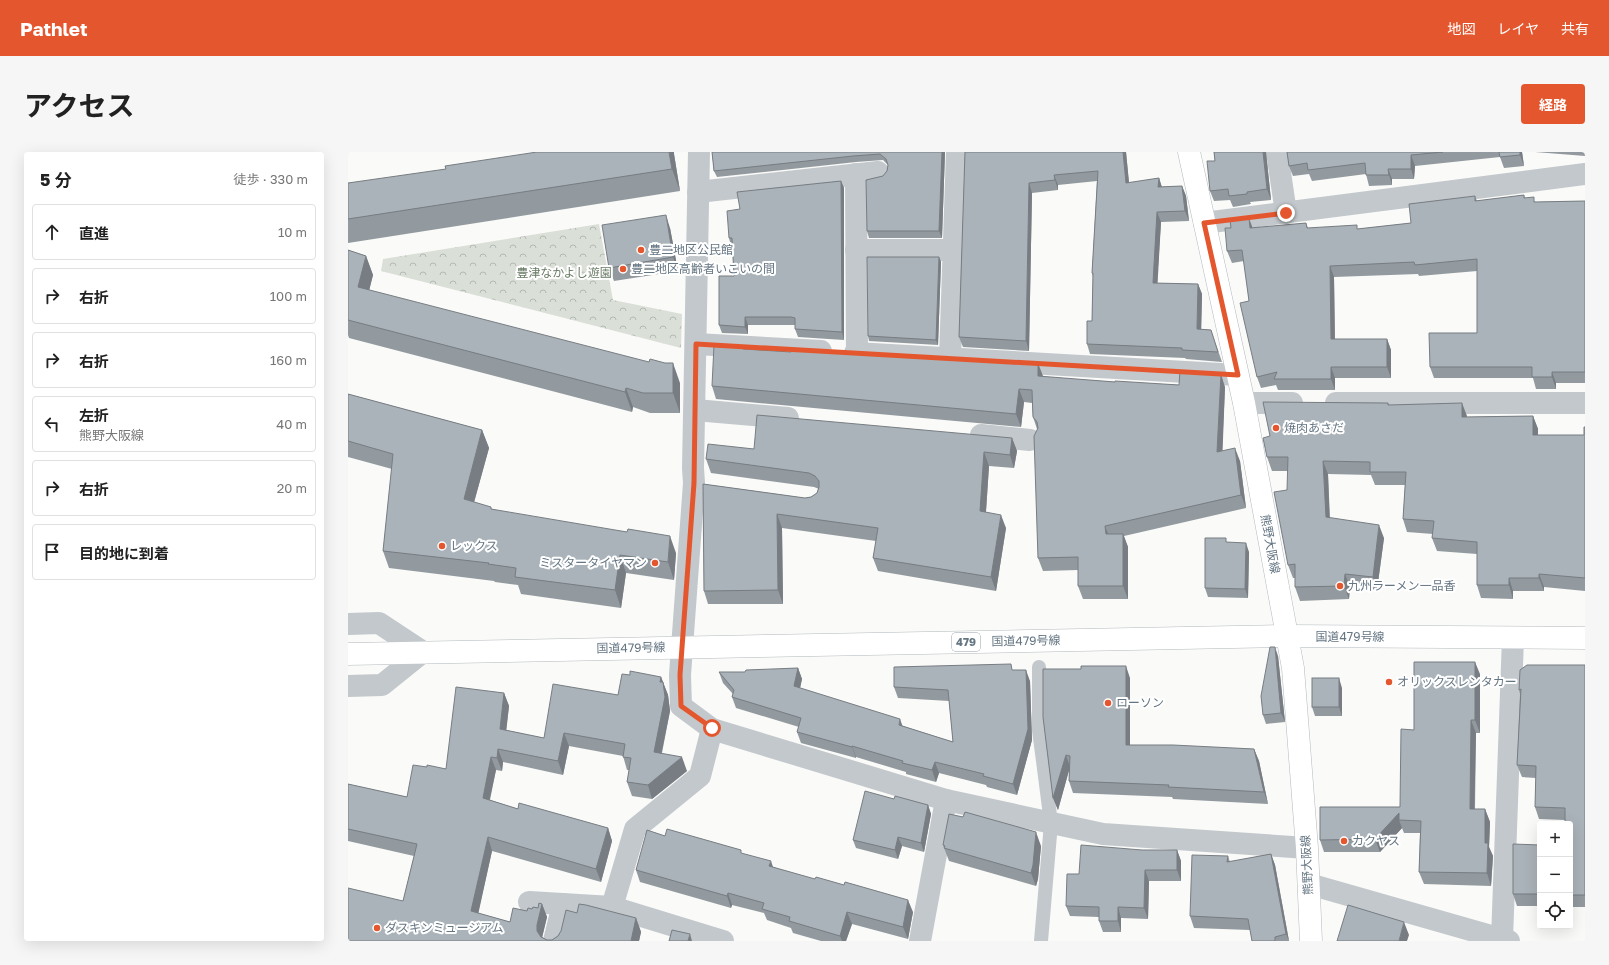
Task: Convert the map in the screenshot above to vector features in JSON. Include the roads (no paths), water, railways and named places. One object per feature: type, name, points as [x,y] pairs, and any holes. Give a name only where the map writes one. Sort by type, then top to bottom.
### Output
[{"type":"main road","name":"熊野大阪線","points":[[1189,152],[1244,403],[1292,668],[1307,848],[1310,941]]},
{"type":"main road","name":"国道479号線","points":[[348,654],[1287,636],[1585,638]]},
{"type":"street","points":[[698,152],[695,410],[702,484],[680,675],[681,706],[712,728],[946,800],[1103,834],[1307,848]]},
{"type":"street","points":[[950,358],[957,152]]},
{"type":"street","points":[[1277,152],[1286,213]]},
{"type":"street","points":[[698,192],[878,172]]},
{"type":"street","points":[[856,174],[857,353]]},
{"type":"street","points":[[1204,223],[1585,174]]},
{"type":"street","points":[[856,250],[954,250]]},
{"type":"street","points":[[696,344],[1238,375]]},
{"type":"street","points":[[1244,403],[1585,403]]},
{"type":"street","points":[[695,410],[807,420]]},
{"type":"street","points":[[958,433],[1030,440]]},
{"type":"street","points":[[348,624],[379,623],[423,652],[382,685],[348,686]]},
{"type":"street","points":[[1309,884],[1506,940],[1513,638]]},
{"type":"street","points":[[612,907],[635,829],[700,776],[712,728]]},
{"type":"street","points":[[920,941],[946,800]]},
{"type":"street","points":[[529,902],[612,907],[716,940]]},
{"type":"street","points":[[554,941],[563,904]]},
{"type":"lane","points":[[1039,667],[1039,730],[1051,822],[1041,941]]},
{"type":"place","name":"豊二地区公民館","points":[[641,250]]},
{"type":"place","name":"豊二地区高齢者いこいの間","points":[[623,269]]},
{"type":"place","name":"焼肉あさだ","points":[[1276,428]]},
{"type":"place","name":"レックス","points":[[442,546]]},
{"type":"place","name":"ミスタータイヤマン","points":[[655,563]]},
{"type":"place","name":"九州ラーメン一品香","points":[[1340,586]]},
{"type":"place","name":"オリックスレンタカー","points":[[1389,682]]},
{"type":"place","name":"ローソン","points":[[1108,703]]},
{"type":"place","name":"カクヤス","points":[[1344,841]]},
{"type":"place","name":"ダスキンミュージアム","points":[[377,928]]},
{"type":"park label","name":"豊津なかよし遊園","points":[[564,273]]}]
